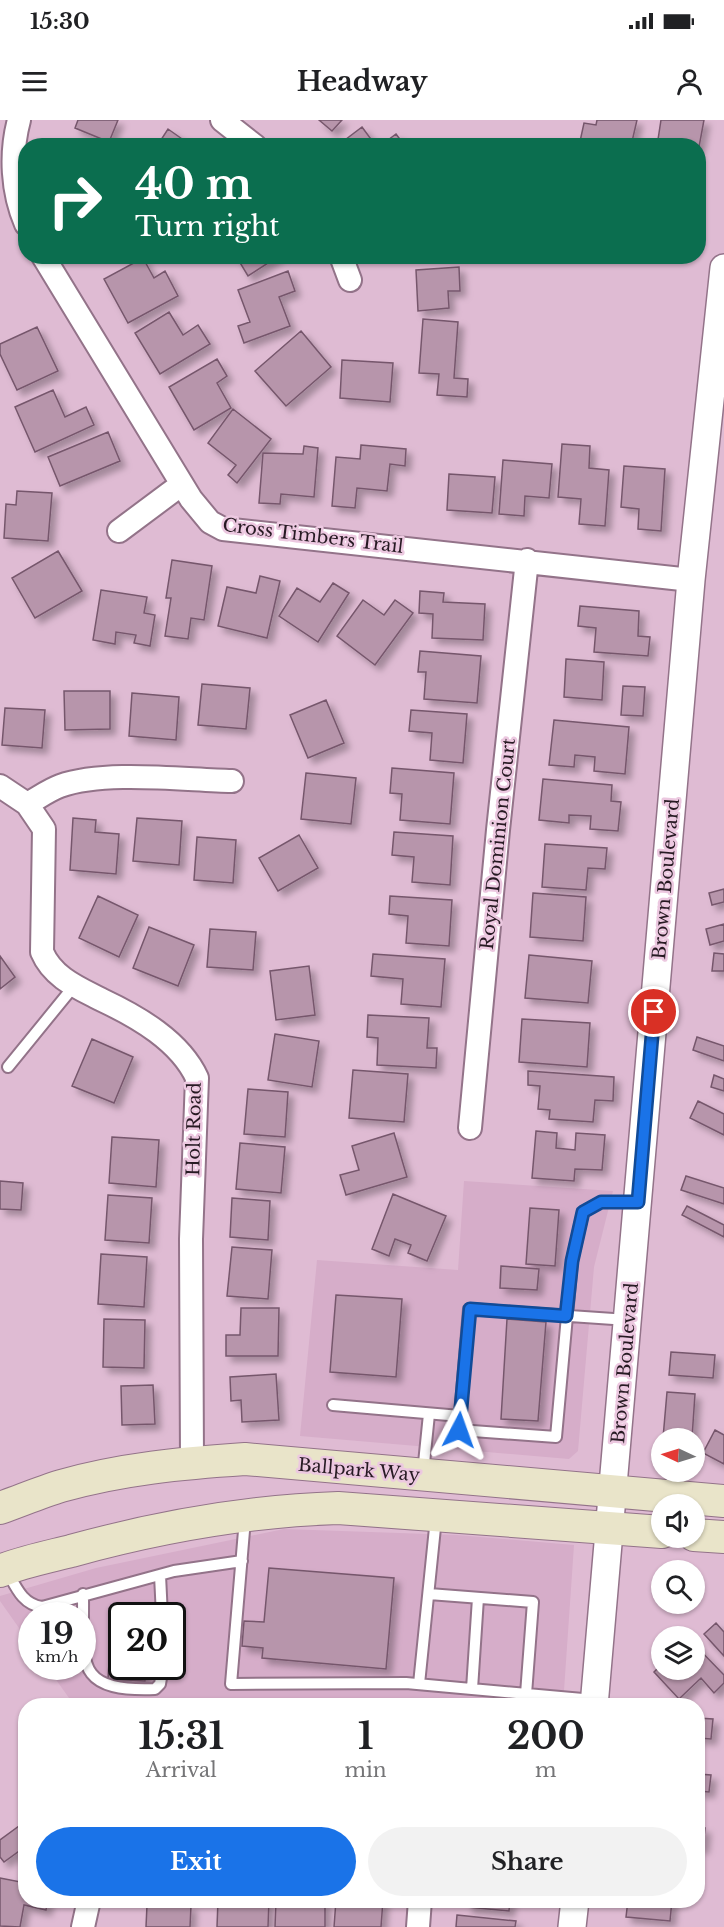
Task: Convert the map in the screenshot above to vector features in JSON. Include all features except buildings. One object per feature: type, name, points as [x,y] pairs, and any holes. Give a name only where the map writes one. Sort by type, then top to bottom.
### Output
[{"type":"main road","name":"Ballpark Way","points":[[0,1508],[61,1486],[124,1472],[192,1462],[245,1459],[724,1501]]},
{"type":"main road","points":[[2,1565],[114,1538],[245,1515],[338,1508],[651,1531]]},
{"type":"main road","points":[[705,1536],[724,1537]]},
{"type":"street","points":[[14,214],[14,166],[19,120]]},
{"type":"street","points":[[222,120],[245,138]]},
{"type":"street","name":"Cross Timbers Trail","points":[[48,264],[182,484],[210,522],[223,529],[528,560],[691,580]]},
{"type":"street","points":[[344,264],[350,280]]},
{"type":"street","name":"Brown Boulevard","points":[[594,1698],[611,1528],[691,580],[724,268]]},
{"type":"street","points":[[119,531],[182,484]]},
{"type":"street","name":"Royal Dominion Court","points":[[470,1128],[498,830],[528,560]]},
{"type":"street","points":[[27,804],[59,787],[81,781],[108,778],[232,781]]},
{"type":"street","name":"Holt Road","points":[[0,786],[27,804],[44,829],[42,952],[54,971],[74,986],[144,1024],[170,1043],[191,1064],[197,1078],[191,1239],[192,1462]]},
{"type":"street","points":[[418,1927],[419,1908]]},
{"type":"street","points":[[572,1927],[573,1908]]},
{"type":"lane","points":[[8,1067],[74,986]]},
{"type":"lane","points":[[628,1320],[566,1316],[470,1309],[459,1430],[556,1437],[566,1316],[572,1261],[583,1212],[601,1202],[638,1202]]},
{"type":"lane","points":[[333,1405],[460,1416]]},
{"type":"lane","points":[[423,1476],[429,1414]]},
{"type":"lane","points":[[245,1515],[231,1684],[406,1683],[556,1698]]},
{"type":"lane","points":[[419,1684],[436,1515]]},
{"type":"lane","points":[[2,1565],[24,1600],[33,1606],[48,1605],[160,1575],[242,1561]]},
{"type":"lane","points":[[160,1575],[161,1602]]},
{"type":"lane","points":[[83,1594],[85,1661],[90,1675],[98,1682],[125,1689],[155,1689],[161,1680]]},
{"type":"lane","points":[[429,1594],[533,1602],[526,1694]]},
{"type":"lane","points":[[472,1689],[478,1598]]},
{"type":"shaded area","points":[[464,1181],[613,1191],[594,1267],[578,1451],[569,1459],[300,1436],[317,1260],[458,1270]]},
{"type":"shaded area","points":[[284,1529],[457,1535],[574,1545],[563,1698],[69,1698],[56,1680],[96,1680],[96,1602],[18,1602],[18,1627],[0,1601],[0,1596],[96,1568]]},
{"type":"route","points":[[459,1430],[470,1309],[566,1316],[572,1261],[583,1212],[601,1202],[638,1202],[654,1012]]}]
